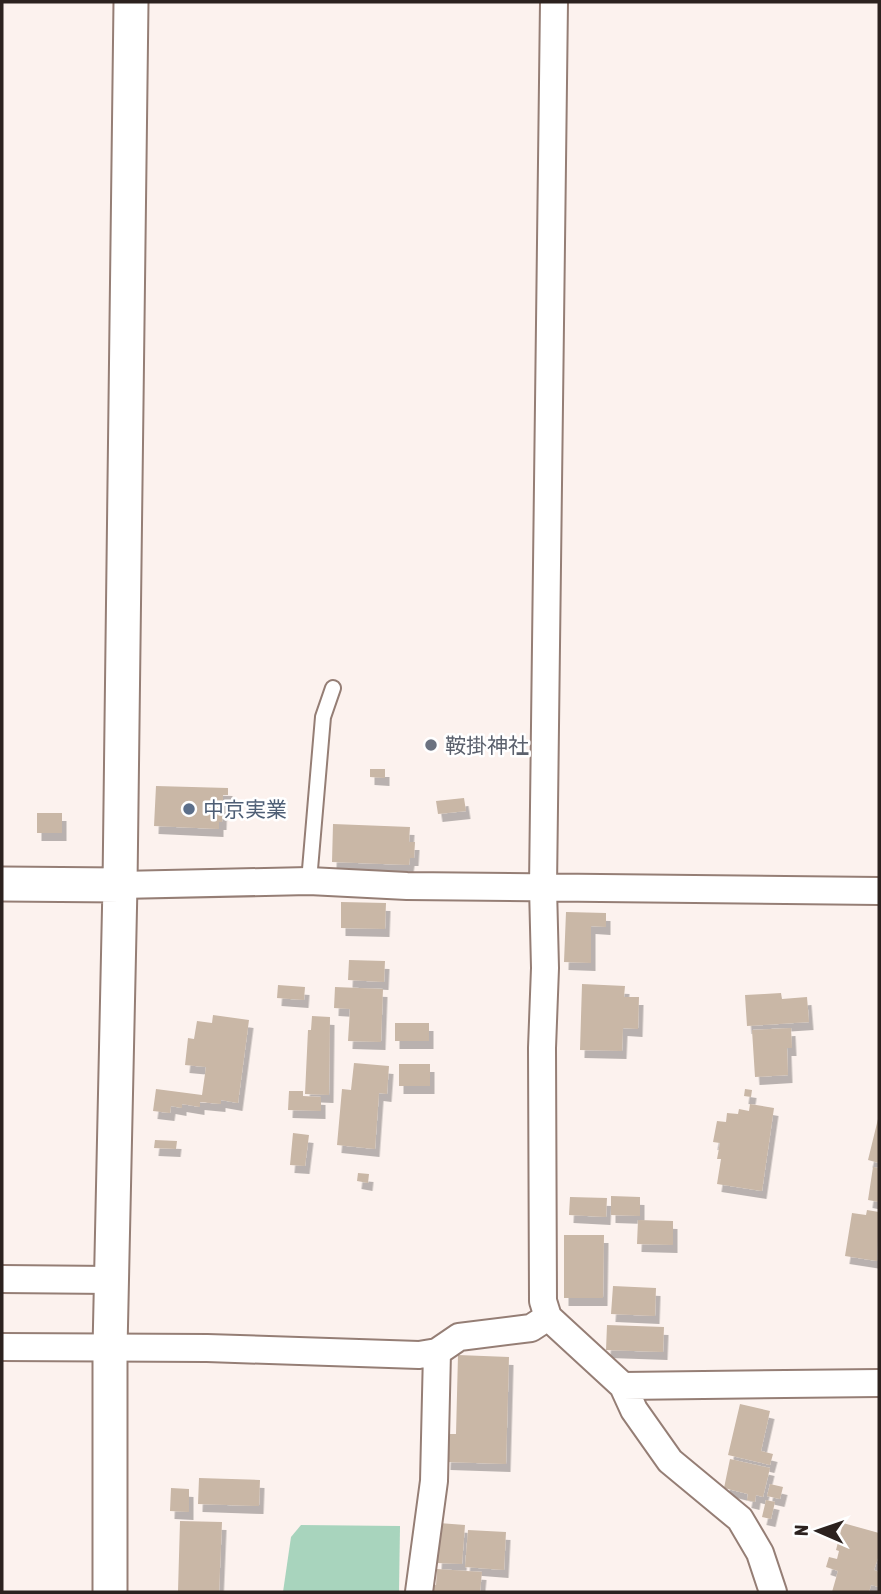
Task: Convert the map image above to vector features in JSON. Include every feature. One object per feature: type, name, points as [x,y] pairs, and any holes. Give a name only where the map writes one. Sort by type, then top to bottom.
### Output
[{"type":"street","points":[[110,1592],[110,1349],[120,885],[131,2]]},
{"type":"street","points":[[554,2],[543,887],[544,1301],[548,1317],[623,1386],[634,1410],[670,1461],[740,1519],[760,1553],[774,1592]]},
{"type":"street","points":[[2,884],[120,885],[309,881],[407,886],[879,891]]},
{"type":"street","points":[[2,1279],[111,1279]]},
{"type":"street","points":[[2,1347],[419,1355],[437,1352],[460,1337],[531,1328],[548,1317]]},
{"type":"street","points":[[419,1592],[434,1481],[437,1352]]},
{"type":"street","points":[[623,1386],[879,1383]]},
{"type":"lane","points":[[309,881],[323,717],[333,688]]},
{"type":"green space","points":[[301,1525],[400,1526],[399,1592],[283,1592],[291,1537]]},
{"type":"building","points":[[370,769],[385,769],[385,778],[370,777]]},
{"type":"building","name":"中京実業","points":[[156,786],[228,788],[228,795],[223,795],[222,822],[219,822],[219,829],[154,826]]},
{"type":"building","points":[[464,798],[466,811],[438,814],[436,801]]},
{"type":"building","points":[[37,813],[62,813],[62,833],[37,833]]},
{"type":"building","points":[[333,824],[410,827],[409,842],[415,842],[414,858],[410,858],[409,865],[332,862]]},
{"type":"building","points":[[341,902],[386,903],[385,929],[341,928]]},
{"type":"building","points":[[566,912],[606,913],[606,927],[591,926],[591,963],[564,962]]},
{"type":"building","points":[[349,960],[385,961],[384,982],[348,980]]},
{"type":"building","points":[[582,984],[625,986],[624,997],[639,997],[638,1029],[623,1028],[622,1051],[580,1050]]},
{"type":"building","points":[[278,985],[305,987],[304,1000],[277,998]]},
{"type":"building","points":[[335,987],[383,989],[381,1042],[348,1041],[350,1009],[334,1008]]},
{"type":"building","points":[[781,993],[782,999],[807,997],[809,1022],[747,1026],[745,995]]},
{"type":"building","points":[[213,1015],[249,1020],[238,1103],[221,1100],[221,1104],[200,1102],[200,1107],[182,1104],[182,1108],[171,1106],[170,1113],[153,1111],[156,1089],[202,1095],[206,1067],[185,1065],[188,1038],[194,1039],[197,1021],[212,1023]]},
{"type":"building","points":[[312,1016],[330,1017],[329,1095],[305,1094],[308,1030],[311,1030]]},
{"type":"building","points":[[395,1023],[429,1023],[429,1041],[395,1041]]},
{"type":"building","points":[[791,1028],[792,1048],[787,1048],[788,1075],[755,1077],[752,1030]]},
{"type":"building","points":[[354,1063],[389,1066],[387,1094],[379,1093],[375,1149],[337,1145],[342,1089],[351,1090]]},
{"type":"building","points":[[399,1064],[430,1064],[430,1086],[399,1086]]},
{"type":"building","points":[[745,1089],[752,1090],[751,1097],[744,1096]]},
{"type":"building","points":[[289,1091],[303,1091],[303,1096],[321,1097],[321,1111],[288,1110]]},
{"type":"building","points":[[750,1104],[774,1108],[762,1191],[717,1184],[721,1159],[717,1159],[720,1143],[713,1142],[717,1121],[726,1122],[727,1113],[738,1114],[739,1109],[749,1111]]},
{"type":"building","points":[[879,1120],[879,1163],[868,1160]]},
{"type":"building","points":[[293,1133],[309,1135],[305,1166],[290,1165]]},
{"type":"building","points":[[155,1140],[177,1141],[176,1149],[154,1148]]},
{"type":"building","points":[[873,1167],[879,1168],[879,1202],[868,1200]]},
{"type":"building","points":[[358,1173],[369,1174],[368,1183],[357,1181]]},
{"type":"building","points":[[611,1196],[640,1197],[640,1216],[611,1215]]},
{"type":"building","points":[[570,1197],[607,1198],[606,1217],[569,1215]]},
{"type":"building","points":[[867,1210],[879,1212],[877,1261],[845,1256],[852,1213],[866,1215]]},
{"type":"building","points":[[638,1220],[673,1221],[673,1245],[637,1244]]},
{"type":"building","points":[[564,1235],[604,1235],[603,1298],[564,1298]]},
{"type":"building","points":[[613,1286],[656,1288],[655,1316],[611,1314]]},
{"type":"building","points":[[607,1325],[664,1327],[663,1352],[606,1350]]},
{"type":"building","points":[[458,1355],[509,1357],[506,1464],[446,1462],[447,1434],[456,1434]]},
{"type":"building","points":[[740,1404],[770,1411],[761,1451],[773,1454],[770,1465],[728,1455]]},
{"type":"building","points":[[730,1459],[770,1468],[763,1497],[756,1495],[755,1502],[747,1500],[748,1494],[724,1488]]},
{"type":"building","points":[[199,1478],[260,1480],[259,1506],[198,1504]]},
{"type":"building","points":[[770,1484],[783,1487],[780,1499],[767,1496]]},
{"type":"building","points":[[171,1488],[189,1489],[189,1512],[170,1511]]},
{"type":"building","points":[[766,1500],[775,1502],[771,1519],[762,1517]]},
{"type":"building","points":[[180,1521],[222,1522],[219,1592],[178,1591]]},
{"type":"building","points":[[439,1523],[465,1525],[462,1564],[437,1563]]},
{"type":"building","points":[[843,1523],[879,1533],[879,1555],[874,1570],[879,1572],[879,1587],[871,1585],[869,1592],[832,1592],[838,1571],[826,1567],[829,1557],[837,1559],[839,1551],[836,1550]]},
{"type":"building","points":[[468,1530],[506,1532],[504,1570],[465,1567]]},
{"type":"building","points":[[437,1569],[482,1572],[480,1592],[432,1592],[432,1584],[436,1585]]},
{"type":"place","name":"鞍掛神社","points":[[431,745]]},
{"type":"place","name":"中京実業","points":[[189,809]]}]
